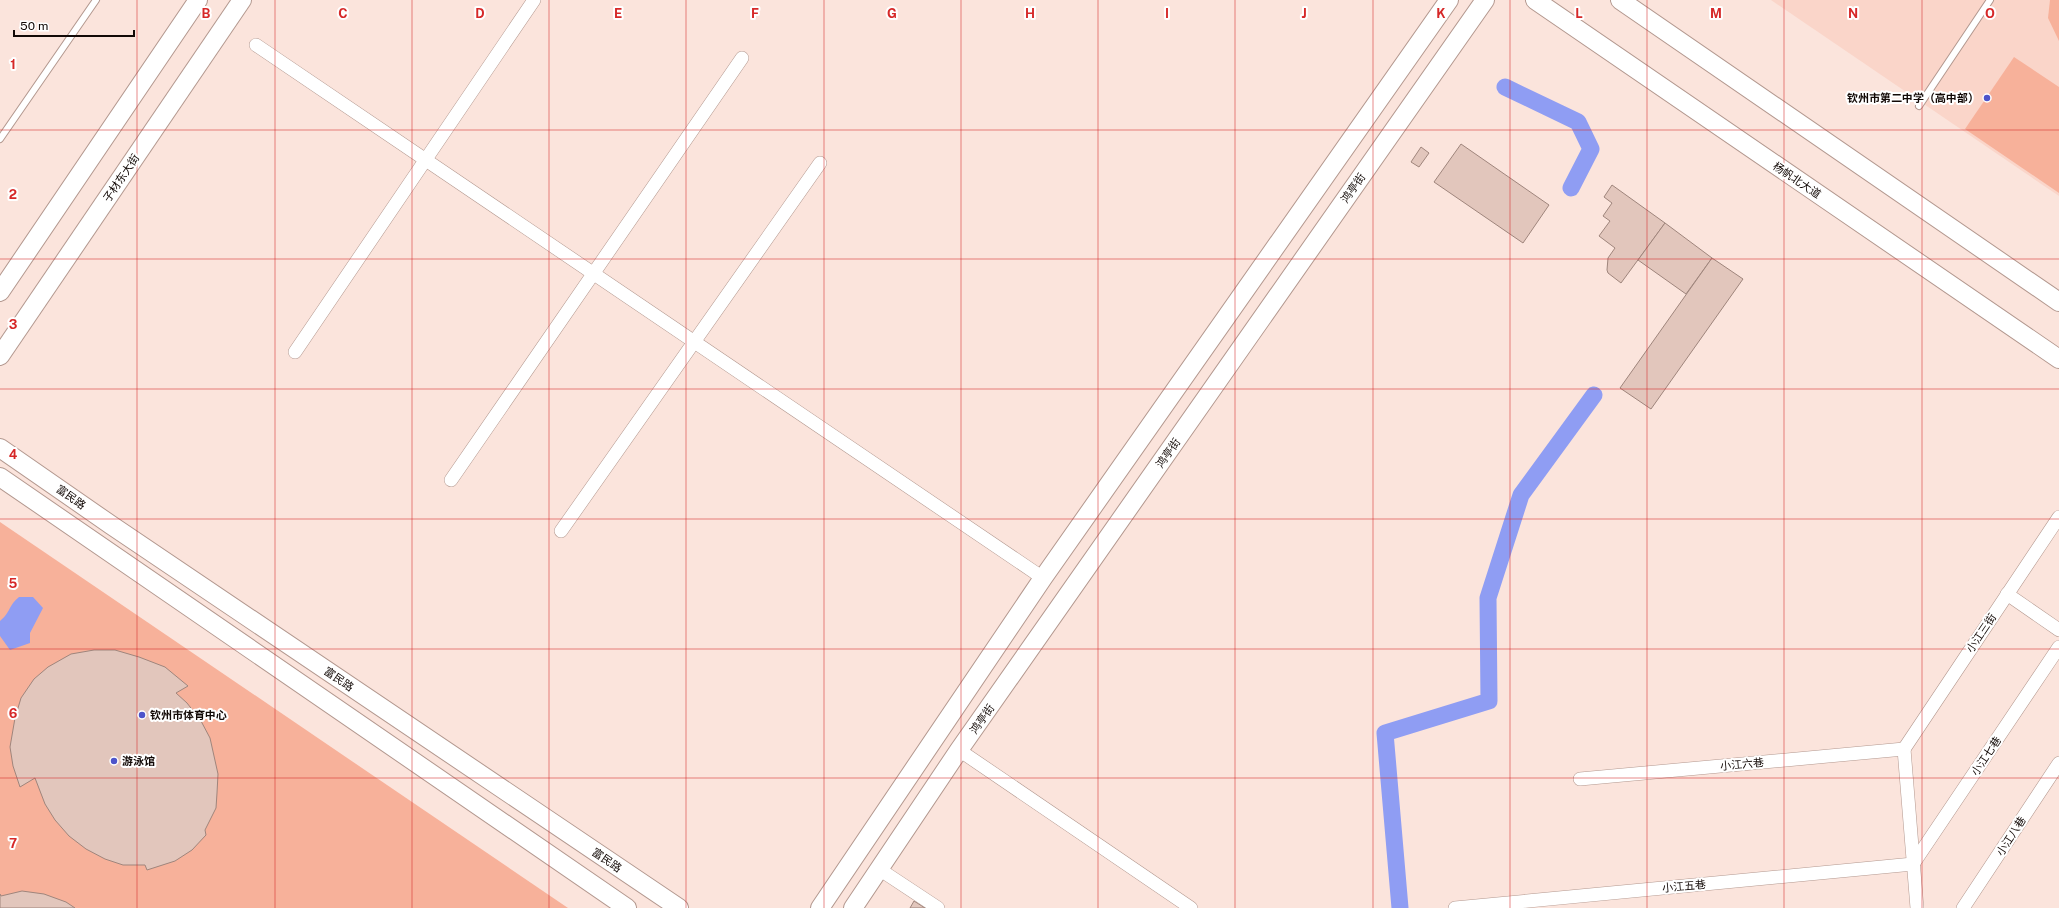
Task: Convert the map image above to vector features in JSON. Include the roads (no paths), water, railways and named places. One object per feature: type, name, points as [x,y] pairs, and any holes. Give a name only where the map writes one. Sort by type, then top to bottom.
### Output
[{"type":"street","points":[[0,292],[198,0]]},
{"type":"street","name":"子材东大街","points":[[0,356],[242,0]]},
{"type":"street","points":[[294,352],[534,0]]},
{"type":"street","points":[[820,908],[1044,578],[1449,0]]},
{"type":"street","name":"鸿亭街","points":[[853,908],[959,750],[1485,0]]},
{"type":"street","name":"杨帆北大道","points":[[1535,0],[2059,359]]},
{"type":"street","points":[[1620,0],[2059,302]]},
{"type":"street","points":[[256,44],[1044,578]]},
{"type":"street","points":[[451,480],[742,58]]},
{"type":"street","points":[[561,532],[820,163]]},
{"type":"street","name":"富民路","points":[[0,448],[111,525],[679,908]]},
{"type":"street","points":[[0,477],[627,908]]},
{"type":"street","name":"小江三街","points":[[1904,749],[2059,517]]},
{"type":"street","points":[[2007,594],[2059,630]]},
{"type":"street","name":"小江七巷","points":[[1913,864],[2059,647]]},
{"type":"street","points":[[1904,749],[1917,908]]},
{"type":"street","name":"小江六巷","points":[[1580,780],[1904,749]]},
{"type":"street","points":[[959,750],[1192,908]]},
{"type":"street","name":"小江八巷","points":[[1964,908],[2059,763]]},
{"type":"street","name":"小江五巷","points":[[1455,908],[1913,864]]},
{"type":"street","points":[[879,869],[938,908]]},
{"type":"lane","points":[[0,140],[96,0]]},
{"type":"lane","points":[[1918,106],[1990,0]]},
{"type":"water","points":[[19,597],[33,597],[43,608],[30,633],[30,643],[10,650],[0,636],[0,621]]},
{"type":"waterway","points":[[1505,87],[1578,122],[1591,149],[1571,188]]},
{"type":"waterway","points":[[1400,908],[1385,733],[1489,701],[1488,598],[1521,495],[1594,395]]},
{"type":"place","name":"钦州市第二中学（高中部）","points":[[1987,98]]},
{"type":"place","name":"钦州市体育中心","points":[[142,715]]},
{"type":"place","name":"游泳馆","points":[[114,761]]}]
